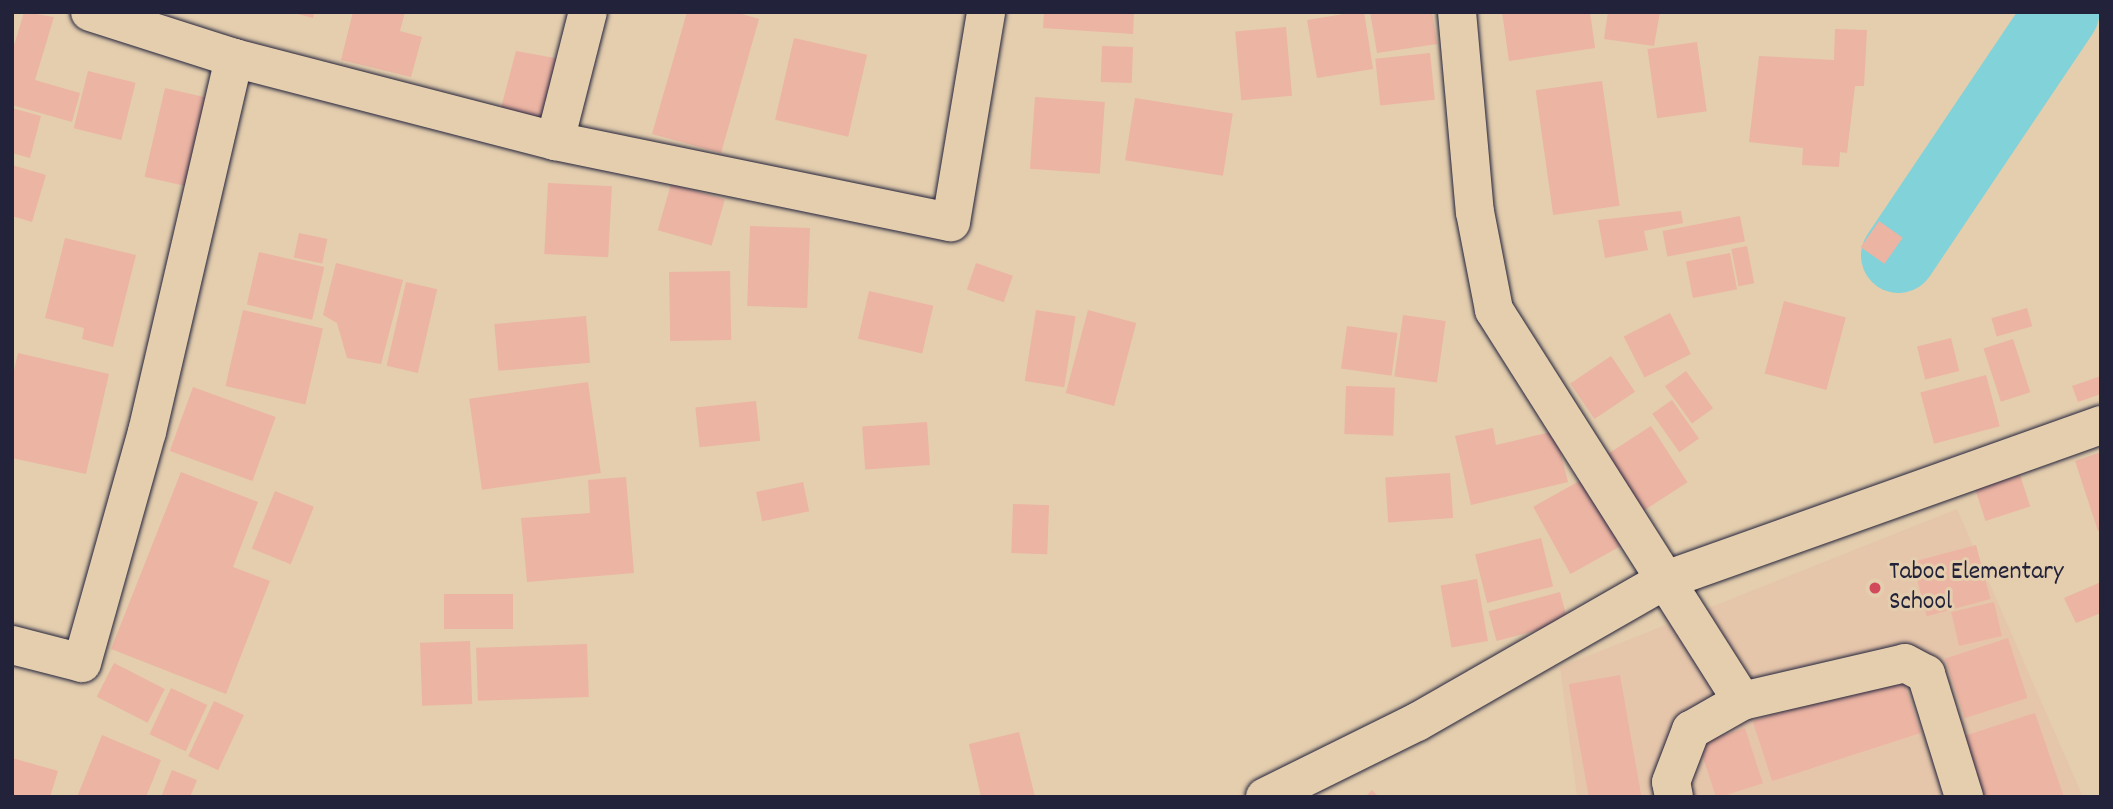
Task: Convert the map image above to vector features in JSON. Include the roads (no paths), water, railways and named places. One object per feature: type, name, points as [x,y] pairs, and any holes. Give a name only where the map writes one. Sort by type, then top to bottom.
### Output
[{"type":"street","points":[[89,12],[233,58],[555,141],[951,222],[986,12]]},
{"type":"street","points":[[555,141],[589,12]]},
{"type":"street","points":[[1457,12],[1475,212],[1494,310],[1663,581],[1742,701]]},
{"type":"street","points":[[12,645],[82,663],[147,432],[233,58]]},
{"type":"street","points":[[1265,797],[1417,722],[1663,581],[2101,425]]},
{"type":"street","points":[[1674,797],[1671,782],[1691,730],[1742,701],[1905,663],[1926,674],[1964,797]]},
{"type":"waterway","points":[[1898,255],[2061,12]]},
{"type":"place","name":"Taboc Elementary School","points":[[1875,588]]}]
